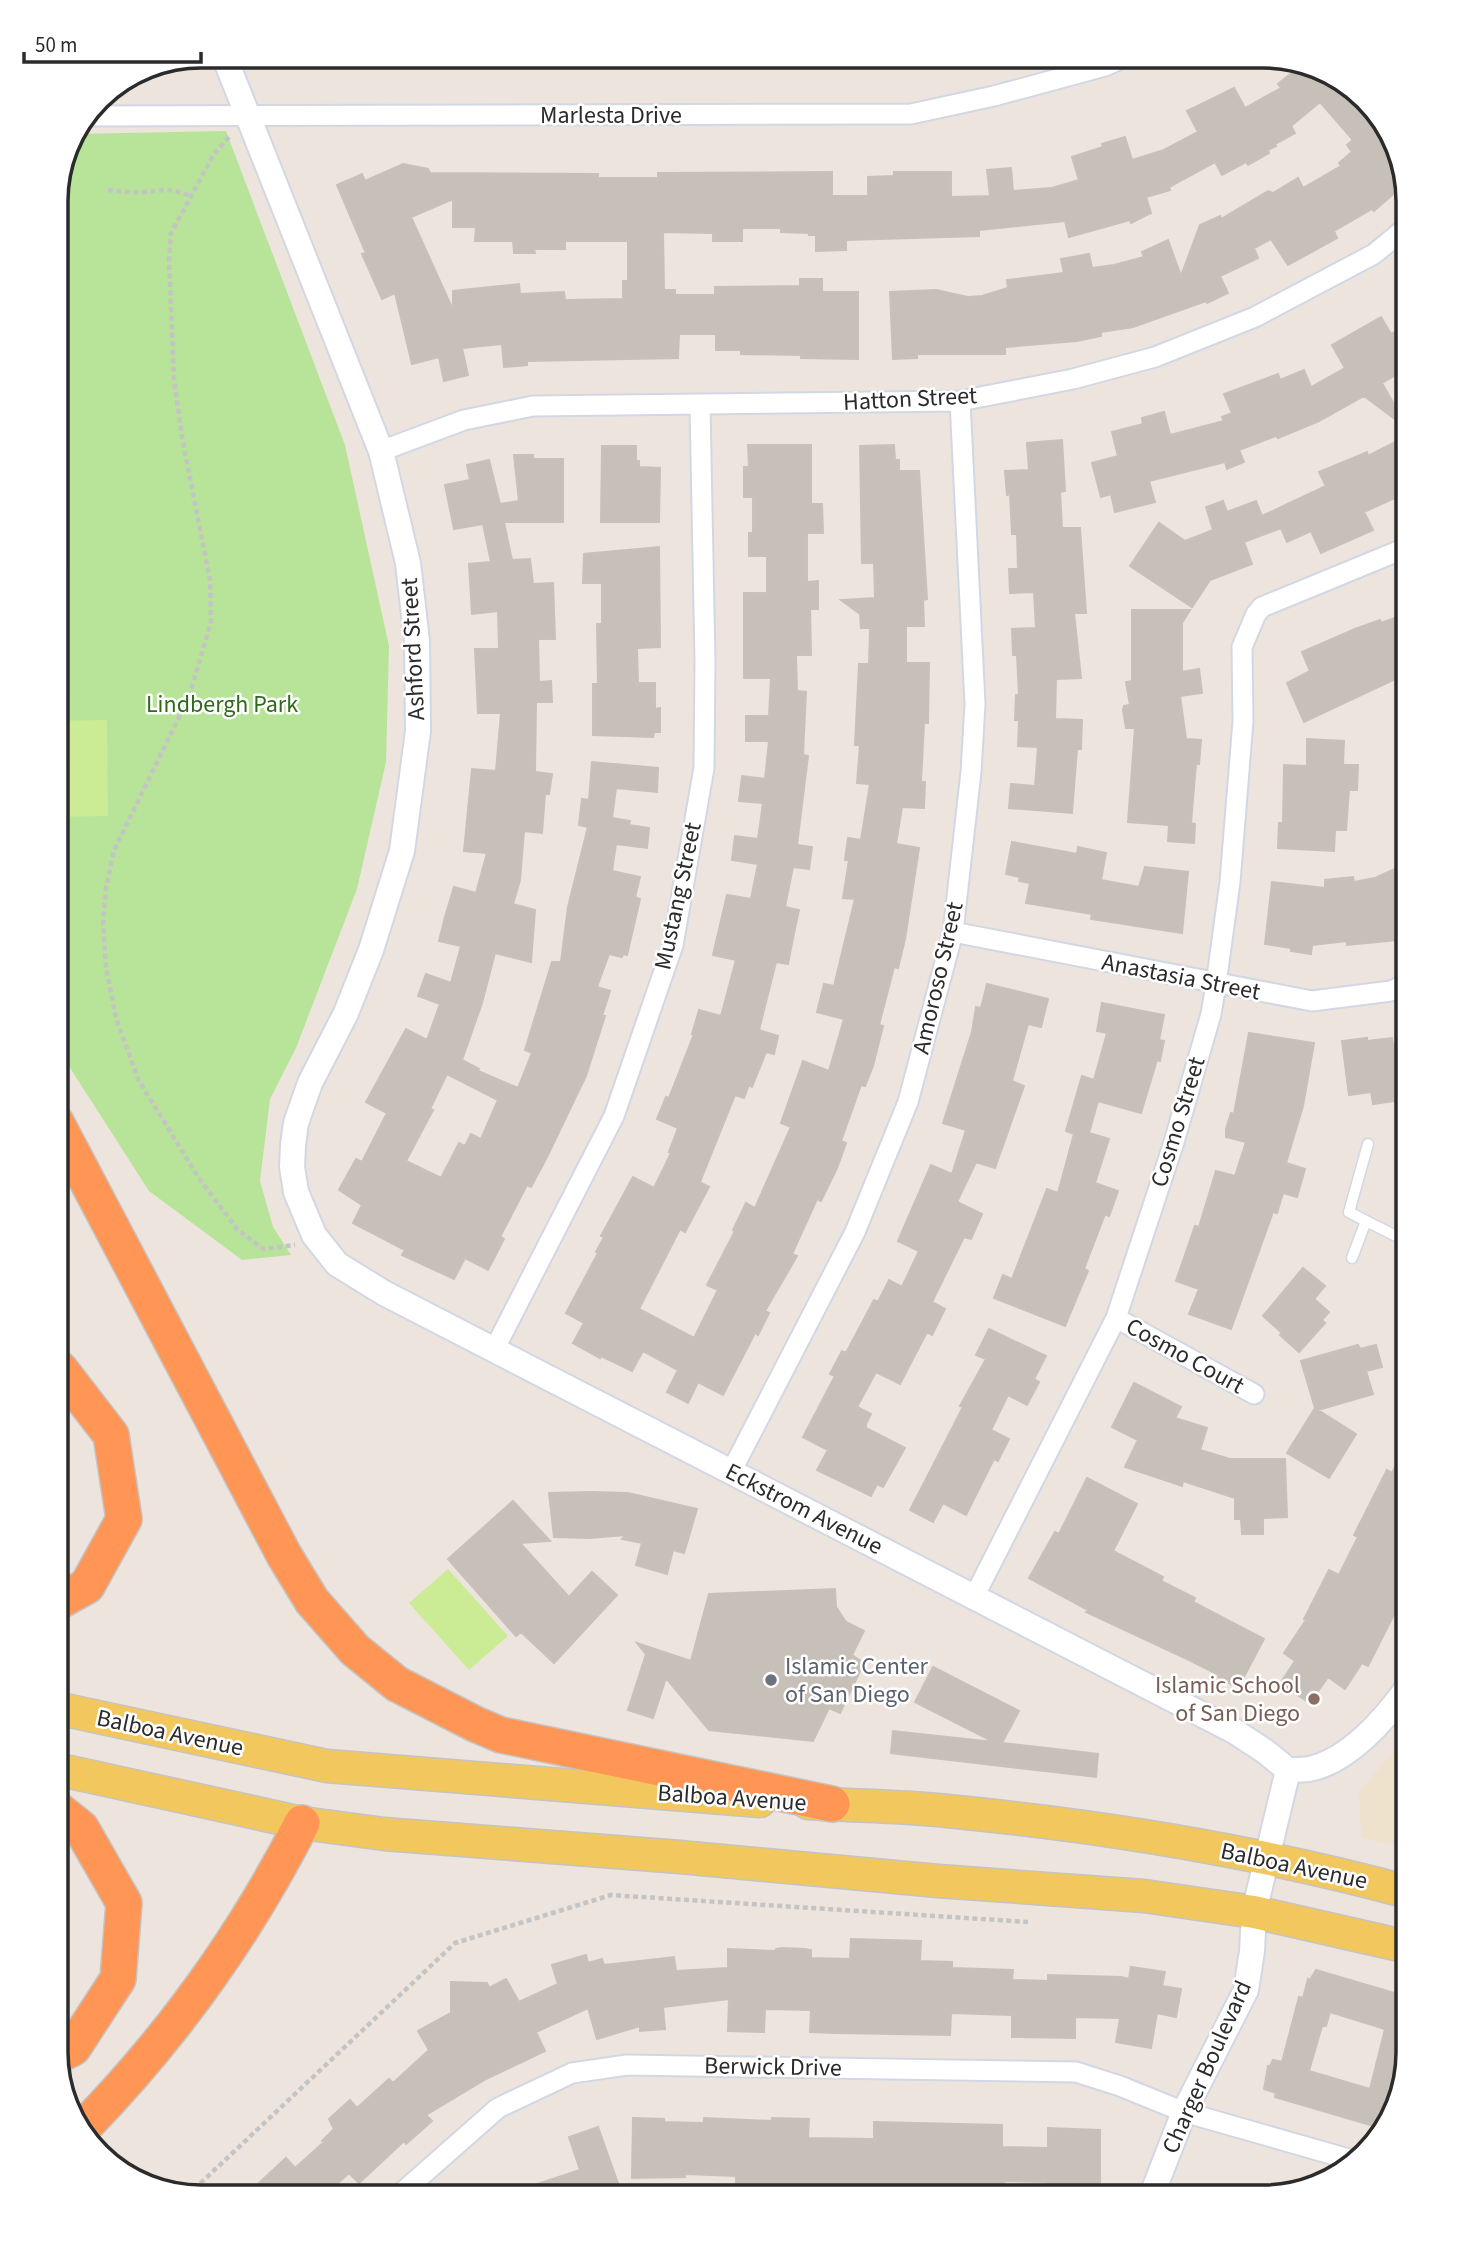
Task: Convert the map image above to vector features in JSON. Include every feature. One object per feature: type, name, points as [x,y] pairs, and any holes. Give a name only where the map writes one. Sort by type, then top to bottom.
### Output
[{"type":"highway","points":[[68,1146],[284,1555],[312,1601],[355,1650],[397,1684],[501,1735],[832,1804]]},
{"type":"highway","points":[[68,1380],[111,1435],[124,1519],[87,1586],[68,1596]]},
{"type":"highway","points":[[68,1818],[80,1828],[124,1903],[118,1979],[74,2048],[68,2051]]},
{"type":"highway","points":[[88,2122],[183,2014],[257,1902],[302,1823]]},
{"type":"main road","name":"Balboa Avenue","points":[[68,1711],[327,1766],[637,1792],[958,1812],[1148,1836],[1267,1857],[1396,1889]]},
{"type":"main road","points":[[68,1772],[302,1823],[384,1834],[680,1857],[938,1881],[1094,1890],[1255,1912],[1396,1944]]},
{"type":"street","name":"Ashford Street","points":[[229,69],[381,451],[408,563],[417,641],[418,731],[402,850],[389,897],[346,1013],[310,1083],[296,1123],[292,1167],[296,1192],[318,1241]]},
{"type":"street","name":"Marlesta Drive","points":[[99,116],[911,114],[994,96],[1094,69]]},
{"type":"street","name":"Hatton Street","points":[[381,451],[464,420],[533,406],[960,401],[1073,379],[1167,352],[1255,317],[1374,254],[1396,236]]},
{"type":"street","name":"Amoroso Street","points":[[731,1472],[855,1233],[908,1102],[953,932],[971,772],[975,704],[960,401]]},
{"type":"street","name":"Mustang Street","points":[[494,1350],[614,1116],[673,945],[704,768],[705,661],[700,405]]},
{"type":"street","name":"Cosmo Street","points":[[974,1597],[1116,1318],[1174,1142],[1211,1014],[1230,882],[1243,721],[1242,647],[1256,614],[1262,607],[1396,553]]},
{"type":"street","name":"Anastasia Street","points":[[953,932],[1312,1001],[1396,989]]},
{"type":"street","name":"Eckstrom Avenue","points":[[318,1241],[337,1264],[359,1279],[1234,1731],[1288,1770]]},
{"type":"street","name":"Cosmo Court","points":[[1116,1318],[1254,1394]]},
{"type":"street","points":[[1288,1770],[1309,1769],[1334,1759],[1361,1740],[1396,1704]]},
{"type":"street","name":"Charger Boulevard","points":[[1156,2185],[1184,2112],[1246,1990],[1255,1912],[1288,1770]]},
{"type":"street","name":"Berwick Drive","points":[[412,2184],[498,2108],[572,2073],[627,2065],[1076,2072],[1121,2086],[1184,2112],[1343,2158]]},
{"type":"lane","points":[[1368,1144],[1349,1212],[1396,1236]]},
{"type":"lane","points":[[1352,1258],[1366,1221]]},
{"type":"path","points":[[249,116],[214,154],[171,233],[169,259],[174,380],[210,580],[211,622],[189,697],[114,850],[106,888],[103,923],[106,967],[116,1018],[138,1079],[198,1177],[237,1229],[263,1249],[318,1241]]},
{"type":"path","points":[[108,190],[141,192],[158,189],[191,196]]},
{"type":"path","points":[[200,2184],[455,1943],[611,1895],[1028,1922]]},
{"type":"shaded area","points":[[1396,1748],[1396,1846],[1361,1838],[1359,1792]]},
{"type":"green space","name":"Lindbergh Park","points":[[226,131],[345,445],[389,646],[386,762],[357,889],[296,1048],[270,1099],[260,1181],[273,1227],[291,1255],[242,1260],[149,1191],[69,1066],[69,184],[78,150],[87,134]]},
{"type":"green space","points":[[107,720],[108,816],[69,817],[69,721]]},
{"type":"green space","points":[[448,1569],[508,1636],[469,1670],[409,1603]]},
{"type":"building","points":[[1293,72],[1306,75],[1337,91],[1357,107],[1386,150],[1395,192],[1374,211],[1372,209],[1334,231],[1337,238],[1288,265],[1271,239],[1254,248],[1258,258],[1220,276],[1228,293],[1207,303],[1206,301],[1133,327],[1101,332],[1101,336],[1077,341],[1005,347],[1005,354],[917,354],[917,358],[893,359],[890,292],[936,290],[968,297],[982,296],[1008,288],[1007,280],[1064,273],[1061,259],[1089,254],[1092,268],[1114,265],[1144,257],[1142,252],[1168,240],[1181,276],[1200,225],[1220,216],[1221,219],[1268,191],[1273,193],[1298,178],[1303,188],[1341,166],[1339,163],[1352,152],[1347,145],[1353,140],[1320,102],[1291,126],[1295,133],[1275,144],[1276,146],[1268,150],[1269,153],[1248,165],[1246,162],[1222,175],[1215,162],[1169,187],[1170,190],[1146,197],[1151,213],[1131,223],[1130,220],[1069,237],[1065,221],[979,230],[979,236],[846,240],[846,250],[816,251],[816,235],[781,232],[781,228],[742,228],[742,241],[713,241],[713,233],[663,232],[664,290],[675,290],[675,295],[715,295],[715,287],[800,286],[800,279],[822,279],[822,292],[858,292],[858,359],[741,354],[741,350],[716,350],[716,334],[679,334],[678,358],[527,361],[527,365],[504,367],[502,344],[462,348],[468,375],[444,381],[439,357],[412,364],[395,293],[382,299],[337,185],[362,174],[365,181],[403,164],[428,169],[430,173],[598,174],[598,178],[658,178],[658,173],[832,172],[832,196],[868,196],[868,177],[894,176],[894,172],[951,172],[951,197],[990,196],[987,170],[1011,168],[1013,191],[1052,188],[1079,180],[1072,157],[1125,137],[1132,160],[1164,150],[1198,132],[1187,111],[1234,88],[1245,108],[1281,88],[1278,84]],"holes":[[[453,199],[453,227],[476,227],[475,241],[513,241],[514,253],[535,253],[534,249],[565,249],[565,241],[628,241],[628,281],[623,281],[623,299],[565,300],[564,292],[520,294],[519,284],[453,291],[453,310],[411,217]]]},
{"type":"building","points":[[1381,317],[1391,334],[1396,332],[1396,375],[1382,383],[1396,408],[1396,420],[1364,396],[1319,421],[1239,450],[1244,462],[1227,469],[1225,462],[1149,481],[1155,502],[1115,512],[1111,494],[1101,497],[1092,463],[1118,456],[1112,432],[1143,424],[1142,418],[1164,412],[1170,435],[1224,421],[1222,417],[1232,413],[1224,394],[1278,374],[1280,380],[1304,370],[1311,387],[1345,368],[1332,345]]},
{"type":"building","points":[[1062,440],[1065,491],[1060,492],[1062,528],[1080,528],[1086,613],[1074,613],[1081,678],[1056,679],[1055,719],[1082,720],[1081,749],[1077,749],[1072,813],[1009,808],[1011,784],[1035,786],[1038,747],[1018,746],[1019,720],[1015,720],[1016,695],[1019,695],[1017,655],[1013,655],[1012,629],[1036,628],[1034,592],[1010,593],[1009,569],[1018,569],[1017,534],[1012,534],[1010,494],[1007,495],[1005,471],[1029,470],[1027,443]]},
{"type":"building","points":[[1396,442],[1396,497],[1364,512],[1373,530],[1321,553],[1311,531],[1287,542],[1281,528],[1244,542],[1252,564],[1210,580],[1192,607],[1130,566],[1159,523],[1185,541],[1213,530],[1206,507],[1223,501],[1227,512],[1256,501],[1262,516],[1326,486],[1319,472],[1367,452],[1368,456]]},
{"type":"building","points":[[748,445],[811,445],[811,504],[822,504],[823,533],[807,533],[807,582],[818,581],[818,609],[810,609],[811,655],[796,655],[797,691],[806,692],[803,755],[808,756],[797,845],[812,847],[809,869],[793,867],[785,907],[799,910],[788,964],[776,962],[759,1030],[778,1036],[774,1054],[766,1052],[752,1087],[749,1085],[744,1098],[735,1095],[700,1182],[709,1187],[685,1232],[680,1229],[639,1309],[694,1338],[718,1290],[707,1285],[746,1203],[755,1208],[791,1127],[781,1123],[803,1061],[829,1071],[844,1019],[817,1012],[824,984],[834,986],[855,899],[843,898],[849,860],[845,860],[848,838],[861,840],[870,784],[857,783],[860,745],[855,745],[859,664],[869,664],[870,628],[861,628],[860,614],[841,600],[875,598],[874,563],[862,563],[860,446],[894,445],[899,471],[919,471],[927,599],[923,600],[924,626],[906,626],[906,663],[929,663],[928,723],[924,723],[921,782],[925,782],[924,808],[902,807],[896,844],[919,848],[905,939],[898,968],[894,967],[879,1025],[883,1026],[873,1066],[865,1086],[861,1085],[841,1141],[846,1143],[837,1168],[821,1201],[817,1199],[792,1254],[797,1256],[765,1311],[769,1313],[758,1335],[755,1333],[723,1395],[698,1382],[688,1403],[667,1392],[678,1370],[643,1351],[632,1371],[601,1356],[600,1358],[573,1343],[584,1323],[566,1313],[598,1253],[596,1252],[604,1237],[601,1236],[633,1177],[654,1188],[671,1153],[669,1152],[678,1128],[657,1119],[666,1097],[669,1098],[694,1034],[699,1010],[721,1016],[736,960],[713,955],[727,895],[751,899],[758,864],[732,860],[735,836],[758,839],[763,803],[739,801],[742,776],[765,779],[769,741],[746,741],[746,716],[769,716],[771,678],[744,678],[744,593],[767,593],[767,556],[749,556],[749,533],[753,533],[753,497],[744,497],[744,467],[749,467]]},
{"type":"building","points":[[602,446],[636,446],[636,461],[639,461],[639,467],[660,468],[659,522],[601,522]]},
{"type":"building","points":[[514,455],[533,455],[533,459],[563,459],[563,522],[504,522],[512,560],[530,559],[533,584],[553,583],[555,639],[538,639],[539,682],[551,681],[552,702],[536,702],[535,772],[552,774],[549,794],[545,794],[542,833],[524,831],[520,880],[513,904],[535,910],[531,962],[495,953],[482,1003],[462,1060],[479,1069],[478,1071],[518,1088],[532,1053],[525,1050],[552,962],[561,962],[568,907],[588,827],[579,825],[582,799],[589,800],[592,762],[658,768],[657,792],[616,788],[612,818],[630,821],[629,825],[649,828],[647,848],[616,844],[612,871],[640,877],[635,897],[640,899],[627,955],[623,954],[622,957],[609,954],[597,987],[610,991],[586,1076],[531,1187],[527,1185],[500,1237],[504,1239],[488,1270],[465,1258],[454,1279],[402,1255],[405,1250],[353,1223],[362,1205],[339,1190],[356,1159],[362,1162],[387,1113],[366,1102],[406,1029],[427,1040],[440,1004],[418,996],[426,974],[451,983],[461,946],[439,941],[445,917],[454,887],[476,893],[487,853],[464,851],[472,769],[496,771],[501,713],[478,713],[475,649],[499,649],[498,611],[472,614],[469,564],[491,562],[483,524],[454,529],[445,485],[470,480],[467,465],[489,460],[500,504],[519,501]],"holes":[[[447,1074],[498,1100],[481,1139],[471,1134],[465,1146],[459,1143],[441,1178],[406,1161],[433,1110],[430,1109]]]},
{"type":"building","points":[[659,547],[660,647],[637,648],[638,683],[655,683],[655,709],[660,708],[660,732],[654,732],[653,737],[593,735],[593,684],[598,684],[597,624],[602,624],[602,583],[583,583],[584,554]]},
{"type":"building","points":[[1132,610],[1190,610],[1182,623],[1182,672],[1199,669],[1202,693],[1180,696],[1186,739],[1201,740],[1191,823],[1195,824],[1194,843],[1168,841],[1169,825],[1128,822],[1135,728],[1126,728],[1123,710],[1124,706],[1130,705],[1126,682],[1132,681]]},
{"type":"building","points":[[1396,617],[1396,679],[1304,722],[1287,683],[1310,671],[1302,652],[1355,629],[1380,620],[1381,623]]},
{"type":"building","points":[[1307,739],[1344,741],[1343,765],[1358,765],[1357,790],[1349,790],[1346,830],[1335,830],[1334,851],[1278,848],[1279,823],[1283,823],[1284,765],[1307,766]]},
{"type":"building","points":[[1012,842],[1077,854],[1078,847],[1106,853],[1101,880],[1139,887],[1145,867],[1188,872],[1182,933],[1091,919],[1092,914],[1026,903],[1030,883],[1019,881],[1020,877],[1006,874]]},
{"type":"building","points":[[1396,868],[1396,940],[1312,945],[1311,954],[1265,944],[1272,882],[1325,888],[1325,880],[1353,877],[1354,882],[1375,878]]},
{"type":"building","points":[[987,984],[1048,999],[1041,1027],[1028,1024],[1012,1081],[1024,1086],[995,1168],[976,1162],[957,1202],[982,1214],[971,1239],[964,1237],[932,1302],[945,1309],[932,1335],[927,1332],[900,1384],[876,1372],[857,1407],[871,1414],[866,1428],[905,1448],[883,1487],[877,1484],[871,1496],[817,1470],[828,1450],[803,1437],[835,1376],[830,1374],[842,1351],[846,1353],[874,1300],[878,1302],[889,1280],[902,1287],[919,1251],[898,1241],[931,1165],[952,1174],[966,1130],[943,1123],[972,1032],[976,1007],[981,1008]]},
{"type":"building","points":[[1102,1003],[1164,1015],[1159,1040],[1164,1041],[1160,1061],[1157,1060],[1141,1113],[1098,1101],[1089,1133],[1109,1139],[1095,1183],[1118,1191],[1109,1216],[1105,1214],[1084,1269],[1088,1271],[1065,1326],[994,1298],[1003,1275],[1012,1279],[1047,1189],[1058,1193],[1074,1134],[1066,1131],[1082,1076],[1094,1080],[1107,1033],[1097,1031]]},
{"type":"building","points":[[1249,1033],[1314,1043],[1303,1106],[1286,1163],[1305,1169],[1297,1197],[1283,1193],[1277,1213],[1273,1212],[1231,1329],[1189,1314],[1199,1289],[1176,1281],[1195,1226],[1199,1227],[1216,1171],[1235,1176],[1246,1142],[1226,1137],[1226,1129],[1231,1113],[1234,1114]]},
{"type":"building","points":[[1392,1038],[1393,1045],[1396,1044],[1396,1101],[1373,1104],[1371,1092],[1349,1095],[1342,1041]]},
{"type":"building","points":[[1303,1268],[1325,1286],[1314,1299],[1329,1312],[1322,1320],[1325,1323],[1299,1352],[1263,1316]]},
{"type":"building","points":[[989,1329],[1046,1356],[1034,1379],[1039,1382],[1027,1405],[1008,1395],[991,1430],[1009,1439],[998,1461],[994,1459],[966,1515],[943,1503],[933,1522],[910,1510],[986,1359],[976,1355]]},
{"type":"building","points":[[1358,1345],[1360,1349],[1376,1345],[1382,1367],[1366,1371],[1373,1394],[1318,1410],[1356,1434],[1329,1478],[1287,1453],[1315,1408],[1301,1361]]},
{"type":"building","points":[[1134,1383],[1181,1407],[1175,1418],[1207,1428],[1200,1450],[1230,1459],[1285,1459],[1287,1517],[1263,1518],[1263,1534],[1242,1534],[1241,1519],[1235,1519],[1235,1498],[1183,1481],[1182,1486],[1125,1467],[1138,1440],[1112,1427]]},
{"type":"building","points":[[1396,1465],[1396,1611],[1368,1666],[1362,1663],[1345,1689],[1328,1677],[1310,1703],[1280,1684],[1295,1661],[1284,1653],[1306,1620],[1304,1619],[1329,1570],[1339,1575],[1358,1537],[1354,1535],[1387,1470],[1392,1473]]},
{"type":"building","points":[[1087,1478],[1137,1504],[1113,1551],[1163,1577],[1161,1581],[1195,1598],[1193,1602],[1264,1639],[1238,1688],[1187,1659],[1086,1612],[1088,1610],[1029,1578],[1055,1532],[1059,1534]]},
{"type":"building","points":[[549,1493],[628,1493],[697,1509],[684,1553],[673,1550],[667,1574],[636,1565],[642,1543],[622,1539],[626,1535],[554,1537]]},
{"type":"building","points":[[513,1501],[550,1541],[520,1543],[569,1597],[592,1572],[617,1595],[554,1663],[521,1632],[516,1636],[448,1559]]},
{"type":"building","name":"Islamic Center of San Diego","points":[[835,1589],[836,1607],[846,1622],[864,1631],[852,1655],[864,1663],[840,1713],[829,1708],[813,1741],[709,1730],[666,1678],[653,1718],[628,1710],[646,1654],[637,1643],[691,1661],[709,1594]]},
{"type":"building","points":[[933,1667],[1019,1711],[1002,1743],[1098,1754],[1096,1777],[891,1753],[893,1731],[994,1742],[915,1702]]},
{"type":"building","points":[[851,1939],[921,1941],[920,1961],[952,1962],[952,1968],[1013,1970],[1012,1980],[1048,1981],[1048,1975],[1129,1979],[1131,1967],[1165,1972],[1162,1986],[1181,1989],[1176,2017],[1157,2013],[1151,2048],[1116,2042],[1120,2018],[1075,2017],[1075,2038],[1012,2037],[1012,2015],[951,2013],[950,2035],[836,2033],[810,2032],[811,2010],[765,2009],[764,2032],[728,2031],[729,1999],[663,2007],[665,2029],[640,2031],[640,2026],[597,2039],[588,2008],[536,2032],[545,2051],[486,2079],[426,2115],[432,2121],[406,2144],[404,2141],[359,2183],[349,2173],[337,2184],[258,2184],[286,2158],[295,2168],[324,2142],[322,2141],[334,2129],[329,2119],[350,2100],[357,2108],[389,2079],[393,2083],[429,2050],[418,2031],[451,2013],[451,1982],[487,1983],[489,1988],[506,1979],[519,2002],[558,1984],[552,1965],[586,1955],[588,1963],[602,1959],[604,1965],[674,1957],[676,1971],[728,1968],[728,1949],[804,1949],[811,1950],[811,1958],[850,1959]]},
{"type":"building","points":[[1316,1970],[1396,1993],[1395,2069],[1386,2103],[1373,2126],[1275,2097],[1276,2093],[1264,2089],[1268,2066],[1273,2060],[1282,2062],[1299,1997],[1303,1998],[1308,1979],[1310,1980]],"holes":[[[1330,2012],[1385,2029],[1370,2089],[1309,2071],[1322,2026],[1326,2026]]]},
{"type":"building","points":[[633,2118],[704,2123],[704,2118],[772,2121],[772,2118],[809,2119],[808,2138],[874,2139],[874,2122],[1002,2125],[1002,2147],[1048,2148],[1048,2128],[1100,2130],[1100,2185],[1004,2181],[1004,2185],[736,2185],[736,2176],[685,2174],[685,2177],[632,2178]]},
{"type":"building","points":[[598,2127],[618,2184],[536,2184],[580,2170],[569,2137]]},
{"type":"place","name":"Islamic Center of San Diego","points":[[771,1680]]},
{"type":"place","name":"Islamic School of San Diego","points":[[1314,1699]]}]
